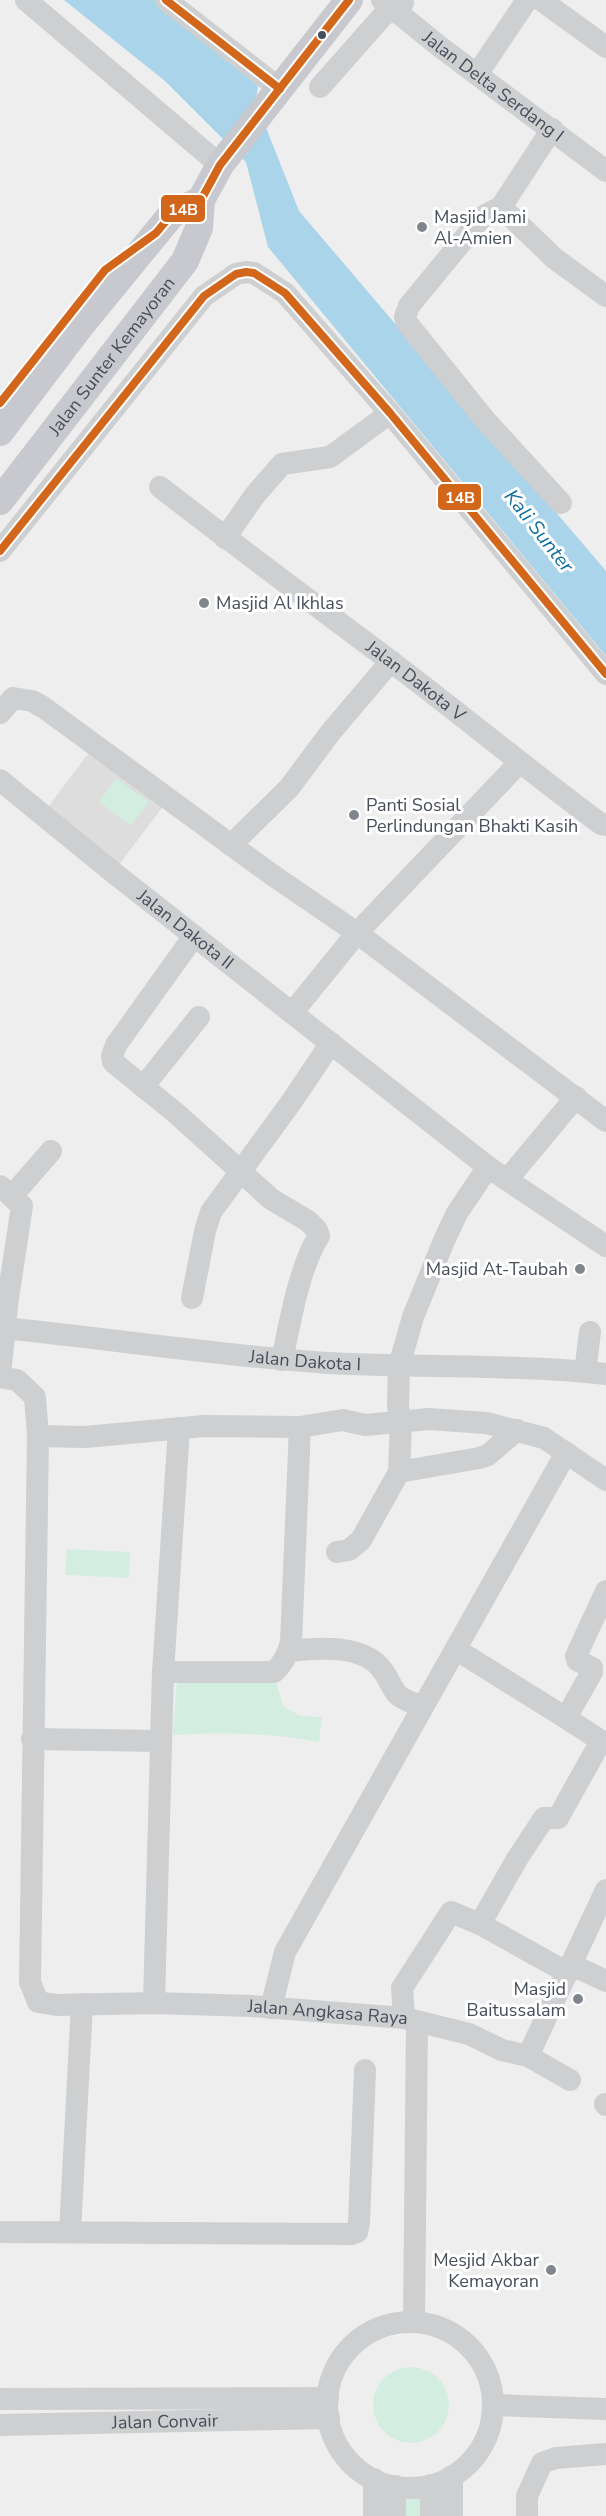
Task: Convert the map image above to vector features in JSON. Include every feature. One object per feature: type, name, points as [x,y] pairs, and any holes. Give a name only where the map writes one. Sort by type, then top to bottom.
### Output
[{"type":"main road","name":"Jalan Sunter Kemayoran","points":[[0,501],[185,261],[199,228],[201,200],[226,157],[349,0]]},
{"type":"main road","points":[[0,432],[172,214],[201,200]]},
{"type":"main road","points":[[0,403],[105,270],[156,233]]},
{"type":"main road","points":[[52,364],[86,392]]},
{"type":"street","points":[[26,0],[226,157]]},
{"type":"street","points":[[166,0],[274,96]]},
{"type":"street","points":[[478,73],[527,0]]},
{"type":"street","points":[[541,0],[606,47]]},
{"type":"street","points":[[320,87],[395,4]]},
{"type":"street","name":"Jalan Delta Serdang I","points":[[395,4],[439,46],[606,171]]},
{"type":"street","points":[[552,129],[501,207],[482,217],[409,306],[405,320],[480,413],[561,503]]},
{"type":"street","points":[[501,207],[554,258],[606,296]]},
{"type":"street","points":[[0,551],[204,296],[236,274],[254,273],[285,293],[390,413],[606,674]]},
{"type":"street","points":[[225,538],[255,495],[282,464],[330,457],[390,413]]},
{"type":"street","name":"Jalan Dakota V","points":[[160,487],[391,661],[519,763],[601,824],[606,825]]},
{"type":"street","points":[[231,845],[289,788],[330,733],[391,661]]},
{"type":"street","points":[[0,713],[13,698],[32,701],[43,707],[231,845],[357,933],[606,1121]]},
{"type":"street","points":[[292,1013],[357,933],[519,763]]},
{"type":"street","name":"Jalan Dakota II","points":[[0,780],[488,1167],[605,1243]]},
{"type":"street","points":[[194,936],[160,981],[113,1052],[113,1062],[271,1199],[308,1221],[317,1230],[319,1236],[310,1251],[294,1303],[282,1359]]},
{"type":"street","points":[[143,1087],[199,1017]]},
{"type":"street","points":[[192,1298],[211,1212],[331,1043]]},
{"type":"street","points":[[507,1180],[576,1097]]},
{"type":"street","points":[[51,1151],[6,1191],[22,1206],[4,1328],[0,1377],[17,1380],[35,1397],[38,1436],[32,1739],[161,1741]]},
{"type":"street","points":[[337,1552],[350,1550],[361,1540],[399,1472],[401,1422],[398,1407],[399,1366],[414,1317],[443,1243],[457,1213],[488,1167]]},
{"type":"street","name":"Jalan Dakota I","points":[[4,1328],[282,1359],[596,1373]]},
{"type":"street","points":[[590,1332],[596,1373]]},
{"type":"street","points":[[38,1436],[85,1437],[179,1428],[300,1427],[344,1420],[365,1425],[429,1419],[486,1423],[544,1438],[606,1480]]},
{"type":"street","points":[[163,1672],[274,1672],[289,1651],[300,1427]]},
{"type":"street","points":[[154,2003],[163,1672],[179,1428]]},
{"type":"street","points":[[399,1472],[488,1455],[517,1430]]},
{"type":"street","points":[[271,2008],[285,1952],[566,1453]]},
{"type":"street","points":[[566,1718],[592,1672],[592,1668],[576,1656],[606,1591]]},
{"type":"street","points":[[289,1651],[324,1647],[365,1656],[376,1663],[388,1676],[398,1695],[422,1707]]},
{"type":"street","points":[[457,1650],[603,1742],[558,1818],[544,1818],[517,1859],[480,1924]]},
{"type":"street","name":"Jalan Angkasa Raya","points":[[32,1739],[30,1982],[38,2002],[57,2005],[154,2003],[271,2008],[410,2020],[414,2321]]},
{"type":"street","points":[[528,2056],[606,1890]]},
{"type":"street","points":[[570,2080],[528,2056],[502,2050],[469,2034],[410,2020],[402,1988],[451,1911],[570,1969],[606,1981]]},
{"type":"street","points":[[70,2232],[82,2004]]},
{"type":"street","points":[[0,2232],[351,2234],[357,2232],[360,2219],[364,2070]]},
{"type":"street","points":[[414,2321],[432,2324],[463,2340],[486,2369],[493,2404],[490,2425],[482,2446],[469,2463],[441,2481],[413,2488],[384,2483],[359,2470],[336,2441],[328,2408],[336,2367],[356,2342],[383,2326],[414,2321]]},
{"type":"street","name":"Jalan Convair","points":[[0,2399],[328,2408]]},
{"type":"street","points":[[493,2404],[606,2409]]},
{"type":"street","name":"Jalan Convair","points":[[0,2426],[328,2408]]},
{"type":"street","points":[[527,2516],[527,2496],[542,2463],[556,2458],[606,2454]]},
{"type":"street","points":[[431,2516],[441,2481]]},
{"type":"street","points":[[441,2481],[452,2516]]},
{"type":"street","points":[[374,2516],[384,2483]]},
{"type":"street","points":[[384,2483],[395,2516]]},
{"type":"shaded area","points":[[91,750],[164,805],[118,866],[45,811]]},
{"type":"green space","points":[[116,778],[149,802],[131,826],[99,802]]},
{"type":"green space","points":[[67,1549],[130,1552],[129,1578],[65,1575]]},
{"type":"green space","points":[[274,1675],[283,1706],[300,1716],[322,1717],[319,1742],[246,1734],[173,1735],[177,1679]]},
{"type":"green space","points":[[411,2367],[425,2370],[438,2378],[446,2391],[449,2405],[446,2419],[438,2432],[425,2440],[411,2443],[397,2440],[384,2432],[376,2419],[373,2405],[376,2391],[384,2378],[397,2370]]},
{"type":"green space","points":[[431,2485],[431,2516],[394,2516],[395,2486]]},
{"type":"water","name":"Kali Sunter","points":[[64,0],[156,0],[258,86],[247,156],[261,115],[299,211],[606,571],[606,656],[268,247],[246,162],[165,81]]},
{"type":"transit line","name":"14B","points":[[166,0],[280,89]]},
{"type":"transit line","name":"14B","points":[[0,403],[105,270],[156,233],[172,214],[201,200],[220,165],[349,0]]},
{"type":"transit line","name":"14B","points":[[0,551],[204,296],[236,274],[254,273],[285,293],[390,413],[606,674]]},
{"type":"place","name":"Masjid Jami Al-Amien","points":[[422,227]]},
{"type":"place","name":"Masjid Al Ikhlas","points":[[204,603]]},
{"type":"place","name":"Panti Sosial Perlindungan Bhakti Kasih","points":[[354,815]]},
{"type":"place","name":"Masjid At-Taubah","points":[[580,1269]]},
{"type":"place","name":"Masjid Baitussalam","points":[[578,1999]]},
{"type":"place","name":"Mesjid Akbar Kemayoran","points":[[551,2270]]}]
